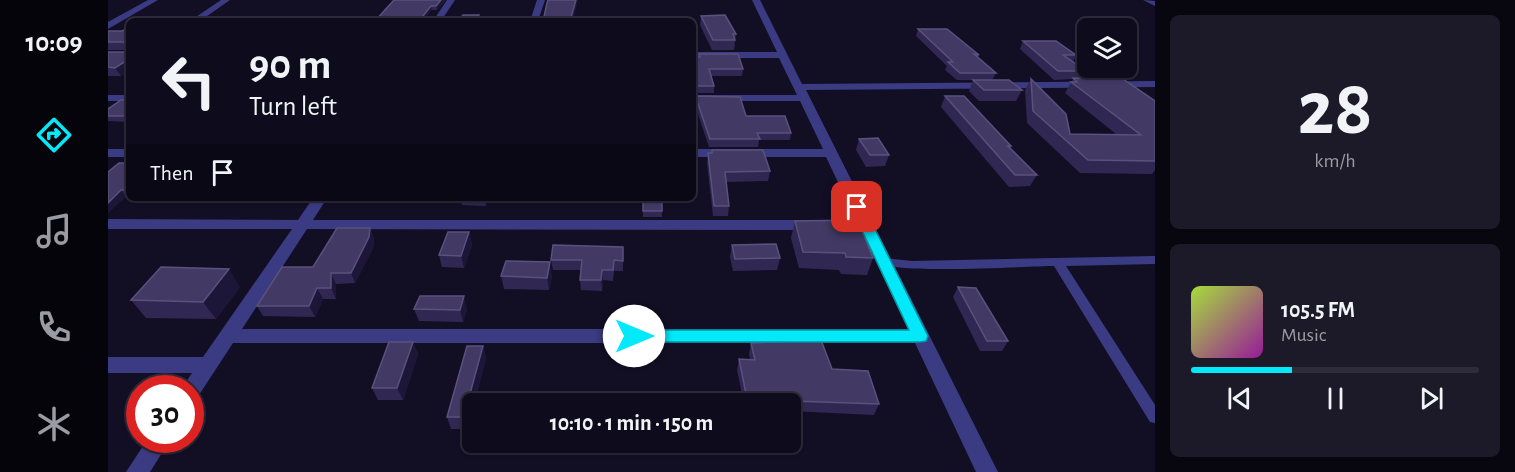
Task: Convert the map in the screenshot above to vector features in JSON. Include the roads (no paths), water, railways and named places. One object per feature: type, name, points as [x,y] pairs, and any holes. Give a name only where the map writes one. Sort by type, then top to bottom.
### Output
[{"type":"street","points":[[108,26],[154,0]]},
{"type":"street","points":[[199,18],[226,0]]},
{"type":"street","points":[[439,18],[451,0]]},
{"type":"street","points":[[535,18],[541,0]]},
{"type":"street","points":[[756,0],[831,153],[860,225],[884,262],[987,472]]},
{"type":"street","points":[[1148,0],[1155,4]]},
{"type":"street","points":[[696,55],[783,55]]},
{"type":"street","points":[[696,98],[801,92],[1155,84]]},
{"type":"street","points":[[108,98],[126,98]]},
{"type":"street","points":[[108,153],[126,153]]},
{"type":"street","points":[[696,153],[831,153]]},
{"type":"street","points":[[201,375],[318,201]]},
{"type":"street","points":[[108,225],[831,225]]},
{"type":"street","points":[[228,336],[920,336]]},
{"type":"street","points":[[108,365],[208,365]]},
{"type":"street","points":[[137,472],[150,453]]},
{"type":"lane","points":[[884,262],[912,265],[1155,260]]},
{"type":"lane","points":[[1056,261],[1155,417]]}]
